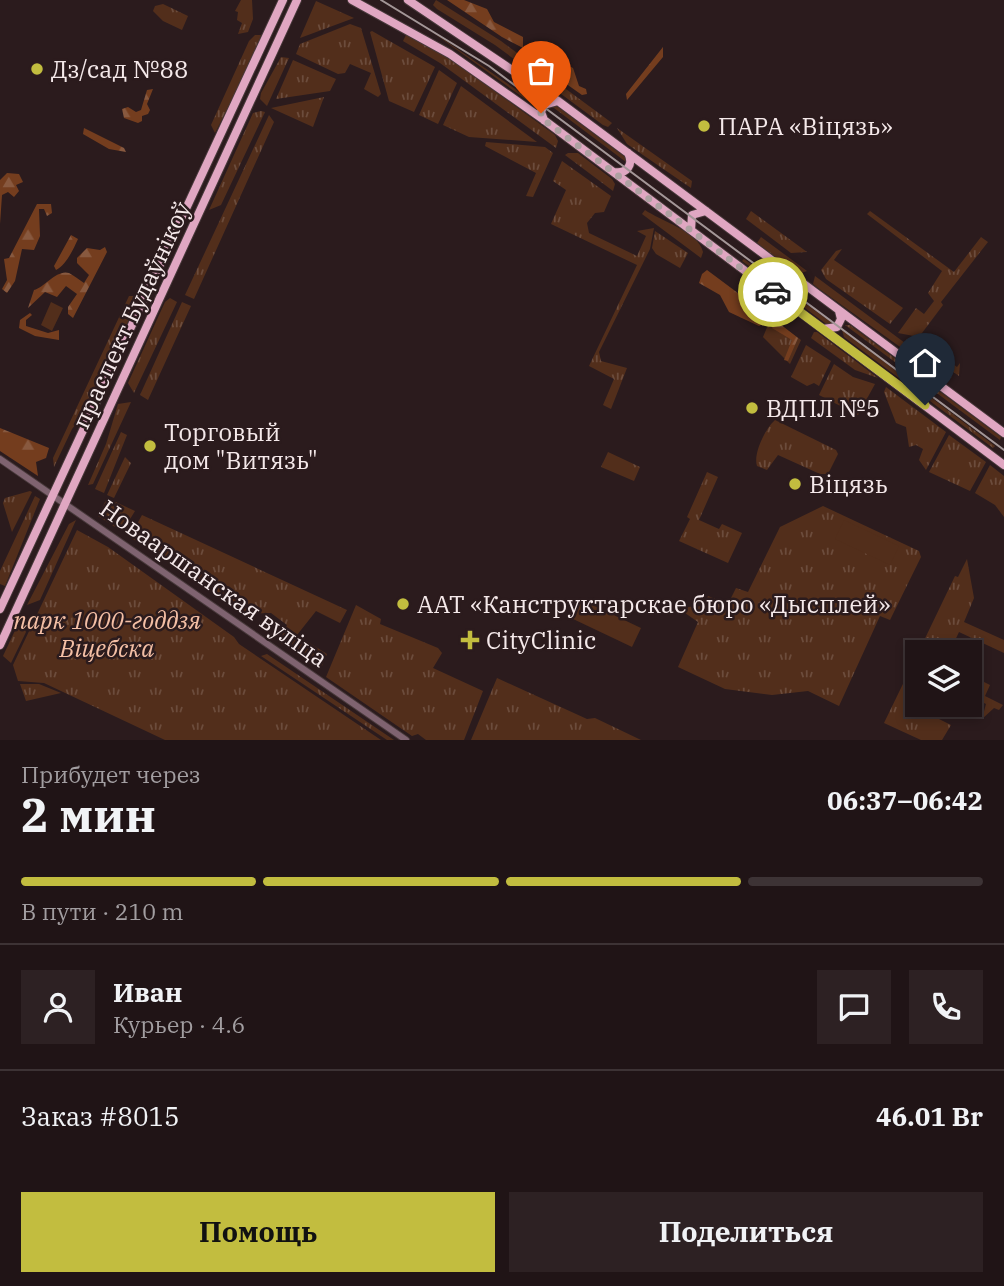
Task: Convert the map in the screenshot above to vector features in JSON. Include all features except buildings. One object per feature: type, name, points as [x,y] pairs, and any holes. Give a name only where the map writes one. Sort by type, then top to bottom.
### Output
[{"type":"main road","points":[[352,0],[440,47],[544,120],[1004,465]]},
{"type":"main road","points":[[408,0],[558,101],[1004,433]]},
{"type":"main road","name":"праспект Будаўнікоў","points":[[0,609],[282,1]]},
{"type":"main road","name":"праспект Будаўнікоў","points":[[0,645],[297,2]]},
{"type":"main road","points":[[544,120],[543,106],[549,101],[558,101]]},
{"type":"main road","points":[[614,172],[621,173],[628,168],[631,162],[628,153]]},
{"type":"main road","points":[[691,230],[692,215],[706,211]]},
{"type":"main road","points":[[823,329],[832,330],[839,324],[841,316],[837,308]]},
{"type":"main road","points":[[840,342],[838,335],[842,326],[855,322]]},
{"type":"street","points":[[237,100],[248,104]]},
{"type":"street","points":[[181,220],[193,225]]},
{"type":"street","points":[[152,284],[163,289]]},
{"type":"street","points":[[104,384],[117,390]]},
{"type":"street","name":"Новааршанская вуліца","points":[[0,459],[406,740]]},
{"type":"green space","points":[[241,0],[252,0],[253,19],[248,32],[238,34],[242,23],[237,20],[238,12],[235,11]]},
{"type":"green space","points":[[436,0],[501,41],[612,123],[608,127],[603,125],[495,45],[437,9],[433,5]]},
{"type":"green space","points":[[447,0],[464,0],[487,9],[494,22],[523,37],[523,48],[502,37]]},
{"type":"green space","points":[[316,1],[354,18],[300,38]]},
{"type":"green space","points":[[163,4],[188,16],[182,30],[163,21],[153,11],[155,6]]},
{"type":"green space","points":[[350,24],[361,28],[381,94],[378,97],[364,89],[371,73],[350,64],[345,73],[338,74],[296,54],[300,44]]},
{"type":"green space","points":[[421,24],[540,106],[539,109]]},
{"type":"green space","points":[[370,32],[435,67],[414,112],[389,101]]},
{"type":"green space","points":[[407,33],[445,55],[555,135],[558,141],[556,148],[440,63],[403,41]]},
{"type":"green space","points":[[255,35],[261,35],[257,51],[215,133],[211,125],[249,41]]},
{"type":"green space","points":[[663,47],[663,57],[627,100],[626,94]]},
{"type":"green space","points":[[535,48],[573,68],[579,86],[586,89],[587,94],[582,95],[531,59]]},
{"type":"green space","points":[[281,57],[289,58],[267,106],[260,99],[261,93]]},
{"type":"green space","points":[[293,60],[336,79],[330,91],[276,99]]},
{"type":"green space","points":[[439,70],[457,83],[438,124],[419,115]]},
{"type":"green space","points":[[461,86],[537,142],[469,137],[443,125]]},
{"type":"green space","points":[[153,89],[147,104],[150,110],[142,116],[142,121],[138,123],[124,118],[122,109],[128,107],[136,112],[141,110],[147,90]]},
{"type":"green space","points":[[324,97],[313,127],[271,108]]},
{"type":"green space","points":[[554,104],[625,157],[626,162],[550,105]]},
{"type":"green space","points":[[265,112],[221,205],[209,210],[253,113]]},
{"type":"green space","points":[[269,115],[274,122],[194,299],[185,295]]},
{"type":"green space","points":[[84,128],[124,148],[126,152],[109,149],[83,134]]},
{"type":"green space","points":[[617,128],[692,181],[691,188],[627,144]]},
{"type":"green space","points":[[486,142],[545,147],[553,153],[533,197],[526,196],[536,173],[485,146]]},
{"type":"green space","points":[[578,153],[612,179],[615,184],[613,191],[565,155]]},
{"type":"green space","points":[[562,161],[611,196],[604,212],[595,213],[587,223],[589,233],[637,256],[646,236],[637,231],[654,228],[650,249],[599,352],[601,361],[627,368],[611,409],[603,405],[614,379],[589,366],[637,265],[551,224],[566,190],[553,181]]},
{"type":"green space","points":[[7,173],[19,174],[23,182],[16,185],[19,191],[14,197],[8,192],[2,195],[0,224],[0,180]]},
{"type":"green space","points":[[37,204],[51,204],[52,213],[47,216],[44,209],[39,209],[40,236],[34,250],[22,249],[15,281],[7,293],[2,289],[7,280],[4,259],[9,258]]},
{"type":"green space","points":[[645,210],[694,238],[703,252],[701,258],[642,214]]},
{"type":"green space","points":[[751,211],[807,252],[791,253],[746,219]]},
{"type":"green space","points":[[870,211],[954,272],[981,237],[988,242],[941,302],[943,305],[919,337],[898,333],[916,308],[924,314],[934,301],[928,293],[942,271],[867,214]]},
{"type":"green space","points":[[655,231],[688,253],[680,268],[656,254],[652,248]]},
{"type":"green space","points":[[71,235],[78,239],[66,261],[56,270],[54,266]]},
{"type":"green space","points":[[761,237],[807,271],[798,274],[757,243]]},
{"type":"green space","points":[[105,247],[107,252],[73,318],[68,314],[68,307],[77,294],[66,286],[57,297],[45,292],[28,308],[34,290],[60,274],[69,273],[84,283],[89,275],[77,263],[77,258],[87,248],[100,250]]},
{"type":"green space","points":[[842,249],[834,260],[903,308],[890,324],[826,279],[821,270],[836,251]]},
{"type":"green space","points":[[744,259],[835,325],[829,326],[742,261]]},
{"type":"green space","points":[[707,270],[766,314],[765,323],[759,326],[729,312],[720,295],[699,283],[702,274]]},
{"type":"green space","points":[[815,276],[952,378],[942,377],[818,288],[813,284]]},
{"type":"green space","points":[[129,296],[140,296],[86,411],[72,429],[54,467],[53,458]]},
{"type":"green space","points":[[170,298],[177,302],[134,393],[128,383],[165,302]]},
{"type":"green space","points":[[51,302],[63,308],[52,331],[41,325]]},
{"type":"green space","points":[[182,302],[191,306],[148,400],[140,395]]},
{"type":"green space","points":[[30,313],[32,315],[26,320],[26,326],[48,333],[59,330],[59,340],[35,336],[19,328],[20,320]]},
{"type":"green space","points":[[771,318],[801,340],[790,364],[763,337]]},
{"type":"green space","points":[[773,324],[780,324],[798,338],[788,361],[784,360],[792,340],[772,328]]},
{"type":"green space","points":[[845,325],[850,325],[1001,437],[1000,440]]},
{"type":"green space","points":[[842,330],[995,446],[993,448],[844,337]]},
{"type":"green space","points":[[814,332],[878,378],[855,370],[811,338]]},
{"type":"green space","points":[[918,338],[957,367],[960,363],[959,376],[906,339]]},
{"type":"green space","points":[[806,345],[831,361],[819,386],[814,383],[807,386],[791,377]]},
{"type":"green space","points":[[834,364],[853,377],[875,384],[858,415],[819,395]]},
{"type":"green space","points":[[886,387],[946,432],[926,470],[919,460],[923,449],[916,445],[909,447],[906,427],[896,423],[884,392]]},
{"type":"green space","points":[[131,402],[93,484],[88,485],[106,444],[118,404]]},
{"type":"green space","points":[[775,420],[836,450],[838,454],[828,474],[820,474],[778,455],[767,470],[757,466],[761,442]]},
{"type":"green space","points":[[0,428],[49,448],[46,458],[36,462],[38,476],[0,451]]},
{"type":"green space","points":[[121,432],[127,435],[104,493],[95,489]]},
{"type":"green space","points":[[949,435],[986,462],[970,491],[929,472]]},
{"type":"green space","points":[[608,452],[640,467],[634,481],[601,467]]},
{"type":"green space","points":[[125,457],[131,463],[114,498],[107,495]]},
{"type":"green space","points":[[990,465],[1004,476],[1004,517],[995,505],[975,493]]},
{"type":"green space","points":[[707,472],[718,477],[699,520],[719,529],[722,524],[742,533],[728,563],[679,541]]},
{"type":"green space","points":[[32,492],[12,532],[3,503],[5,498]]},
{"type":"green space","points":[[35,496],[40,499],[5,586],[0,584],[0,571]]},
{"type":"green space","points":[[107,498],[135,511],[124,529],[115,527],[98,516]]},
{"type":"green space","points":[[823,506],[919,551],[921,557],[890,620],[880,616],[839,706],[808,691],[772,695],[725,689],[678,667],[698,622],[685,613],[687,607],[704,606],[708,596],[728,604],[736,588],[748,592],[780,527]]},
{"type":"green space","points":[[142,515],[347,610],[340,623],[316,611],[297,635],[327,654],[322,666],[313,666],[279,642],[287,625],[271,613],[243,614],[130,537]]},
{"type":"green space","points":[[76,520],[40,600],[27,605],[69,524]]},
{"type":"green space","points":[[844,520],[899,546],[890,565],[835,539]]},
{"type":"green space","name":"парк 1000-годдзя Віцебска","points":[[77,530],[108,547],[234,637],[239,644],[381,740],[165,740],[44,683],[18,681],[13,665]]},
{"type":"green space","points":[[967,559],[974,598],[964,622],[1004,640],[1004,653],[982,643],[982,640],[959,632],[955,640],[924,640],[955,576],[958,577]]},
{"type":"green space","points":[[580,599],[641,628],[632,647],[571,618]]},
{"type":"green space","points":[[356,605],[381,619],[380,624],[438,648],[442,653],[433,668],[483,691],[464,740],[426,740],[418,734],[412,736],[326,677]]},
{"type":"green space","points":[[20,620],[26,632],[11,663],[3,656]]},
{"type":"green space","points":[[267,654],[394,740],[387,740],[261,656]]},
{"type":"green space","points":[[497,678],[587,719],[595,718],[641,740],[471,740]]},
{"type":"green space","points":[[905,680],[905,717],[935,717],[951,725],[942,740],[921,740],[884,723]]},
{"type":"green space","points":[[982,681],[990,685],[985,696],[1003,705],[999,710],[994,708],[982,719],[986,704],[982,702]]},
{"type":"green space","points":[[20,684],[39,684],[61,693],[26,701]]},
{"type":"tram line","points":[[381,0],[489,66],[1004,450]]},
{"type":"way so far","points":[[541,113],[544,120],[773,292]]},
{"type":"place","name":"Дз/сад №88","points":[[37,69]]},
{"type":"place","name":"ПАРА «Віцязь»","points":[[704,126]]},
{"type":"place","name":"ВДПЛ №5","points":[[752,408]]},
{"type":"place","name":"Торговый дом \"Витязь\"","points":[[150,446]]},
{"type":"place","name":"Віцязь","points":[[795,484]]},
{"type":"place","name":"ААТ «Канструктарскае бюро «Дысплей»","points":[[403,604]]},
{"type":"place","name":"CityClinic","points":[[470,640]]},
{"type":"route","points":[[773,292],[925,405]]}]
